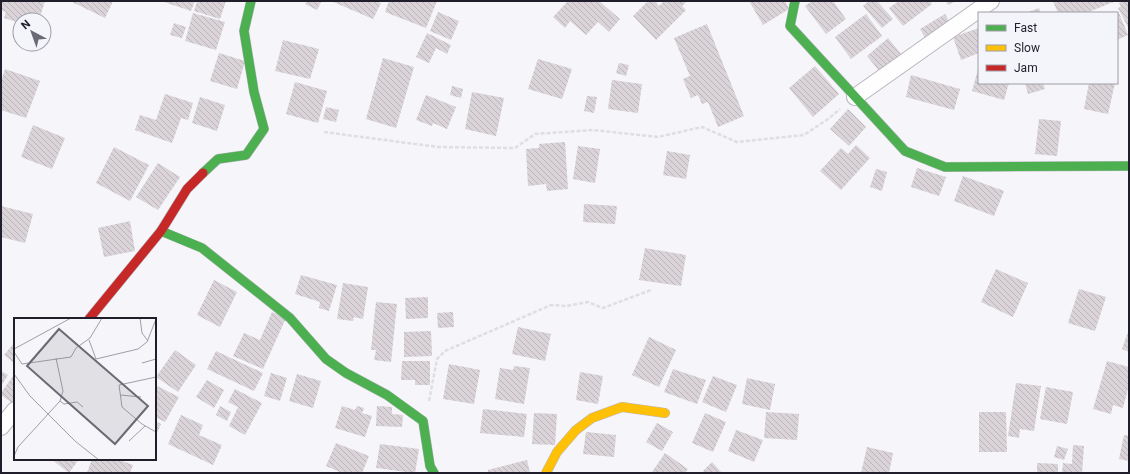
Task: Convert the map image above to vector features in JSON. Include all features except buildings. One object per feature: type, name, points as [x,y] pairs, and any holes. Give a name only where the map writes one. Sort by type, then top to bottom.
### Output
[{"type":"street","points":[[90,318],[161,231],[187,189],[218,158],[246,156],[264,130],[254,92],[244,31],[250,1]]},
{"type":"street","points":[[795,1],[790,26],[905,151],[944,167],[1129,166]]},
{"type":"street","points":[[855,97],[991,1]]},
{"type":"street","points":[[161,231],[202,248],[290,318],[326,359],[346,373],[387,395],[423,421],[430,466],[434,473]]},
{"type":"street","points":[[546,473],[556,452],[576,430],[592,418],[622,407],[665,413]]},
{"type":"street","points":[[1,427],[14,411]]},
{"type":"path","points":[[324,132],[438,148],[515,148],[535,134],[593,130],[658,137],[702,127],[737,142],[804,135],[828,119],[855,97]]},
{"type":"path","points":[[423,421],[437,359],[445,351],[551,305],[566,306],[588,302],[603,308],[651,290]]},
{"type":"traffic: fast","points":[[203,173],[218,159],[246,155],[264,129],[254,92],[244,31],[251,1]]},
{"type":"traffic: fast","points":[[795,1],[790,26],[905,151],[945,167],[1129,166]]},
{"type":"traffic: fast","points":[[161,231],[202,248],[290,318],[326,359],[346,373],[387,395],[423,421],[430,466],[434,473]]},
{"type":"traffic: slow","points":[[546,473],[557,452],[576,430],[592,418],[622,407],[665,413]]},
{"type":"traffic: jam","points":[[90,318],[161,231],[187,189],[203,173]]}]
